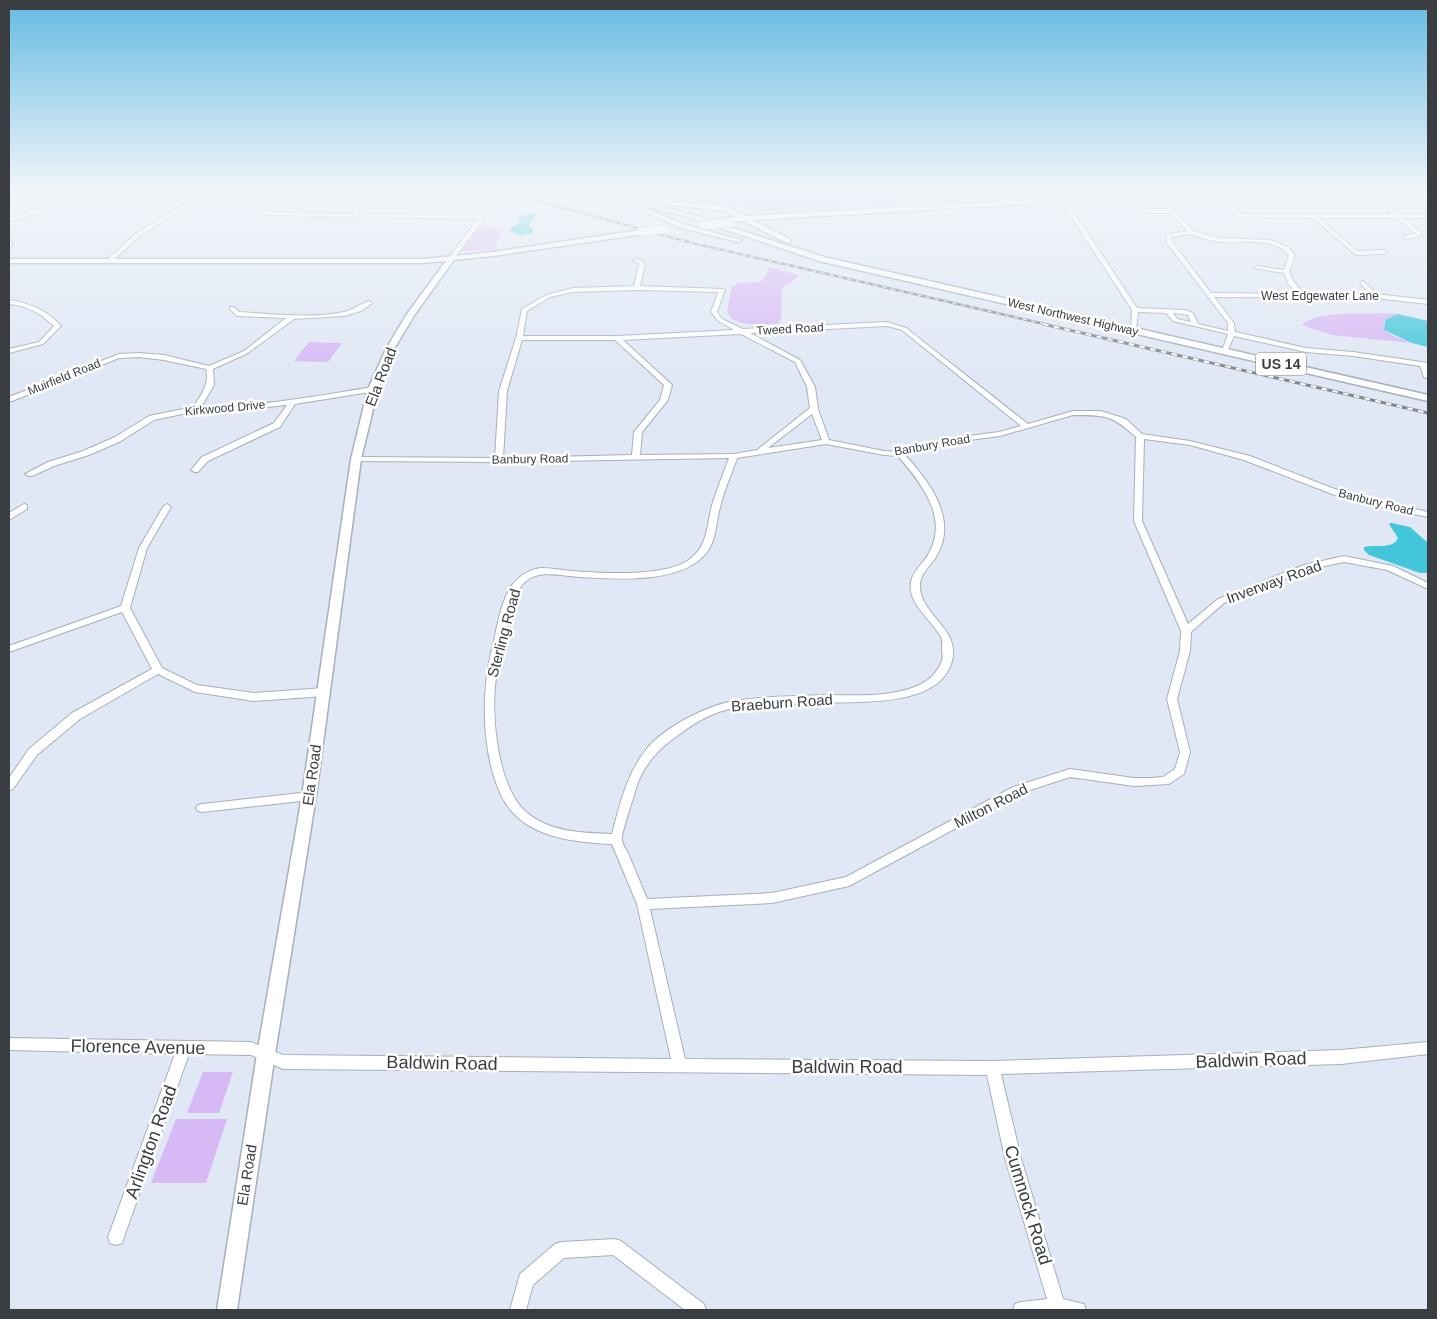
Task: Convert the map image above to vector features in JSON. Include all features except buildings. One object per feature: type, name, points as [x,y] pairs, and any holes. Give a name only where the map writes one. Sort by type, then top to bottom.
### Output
[{"type":"main road","points":[[9,261],[450,260],[505,252]]},
{"type":"main road","points":[[790,252],[822,259]]},
{"type":"main road","name":"West Northwest Highway","points":[[801,252],[822,259],[872,271],[1428,398]]},
{"type":"main road","points":[[821,252],[872,271]]},
{"type":"main road","name":"Ela Road","points":[[227,1310],[266,1054],[309,796],[356,459],[373,389],[398,334],[450,260]]},
{"type":"street","points":[[109,261],[119,252]]},
{"type":"street","points":[[450,260],[456,252]]},
{"type":"street","points":[[1097,252],[1136,310],[1133,330]]},
{"type":"street","points":[[1177,252],[1211,295],[1230,323],[1232,334],[1225,351]]},
{"type":"street","points":[[1290,252],[1292,255],[1286,272],[1291,283],[1302,295]]},
{"type":"street","points":[[1354,252],[1384,252]]},
{"type":"street","points":[[636,260],[642,263],[637,288]]},
{"type":"street","points":[[1257,268],[1286,272]]},
{"type":"street","points":[[1362,283],[1375,296]]},
{"type":"street","points":[[499,460],[503,391],[519,338],[524,310],[548,296],[573,290],[637,288],[722,290],[714,312],[720,320],[738,331],[798,360],[811,387],[814,409],[826,442]]},
{"type":"street","name":"West Edgewater Lane","points":[[1211,295],[1375,296],[1428,302]]},
{"type":"street","points":[[9,302],[25,304],[40,310],[58,326],[41,343],[9,351]]},
{"type":"street","points":[[232,308],[237,314],[334,316],[363,310],[369,303]]},
{"type":"street","points":[[1136,310],[1185,312],[1191,314],[1195,324]]},
{"type":"street","points":[[1168,311],[1175,320],[1306,350],[1426,364],[1428,377]]},
{"type":"street","points":[[196,409],[210,385],[212,376],[209,368],[246,352],[293,316]]},
{"type":"street","name":"Tweed Road","points":[[519,338],[617,338],[887,324],[904,329],[1026,426]]},
{"type":"street","points":[[617,338],[668,385],[664,400],[638,432],[636,458]]},
{"type":"street","name":"Muirfield Road","points":[[9,399],[120,356],[192,362],[209,368]]},
{"type":"street","name":"Kirkwood Drive","points":[[28,474],[51,464],[94,450],[118,439],[152,418],[196,409],[226,409],[293,402],[373,389]]},
{"type":"street","points":[[195,470],[205,459],[277,424],[293,402]]},
{"type":"street","points":[[759,452],[814,409]]},
{"type":"street","name":"Banbury Road","points":[[356,459],[499,460],[734,456],[826,442],[884,453],[900,454],[938,442],[1000,434],[1073,413],[1101,413],[1122,421],[1140,436],[1190,443],[1248,458],[1348,497],[1428,514]]},
{"type":"street","name":"Milton Road","points":[[643,904],[772,898],[849,881],[1017,790],[1070,773],[1134,782],[1165,781],[1180,770],[1185,752],[1172,699],[1185,651],[1186,631],[1138,522],[1140,436]]},
{"type":"street","name":"Braeburn Road","points":[[616,839],[634,777],[640,766],[650,752],[663,740],[696,717],[732,704],[866,698],[903,694],[927,686],[937,679],[949,657],[947,639],[920,601],[915,586],[919,572],[933,554],[939,540],[938,513],[921,477],[900,454]]},
{"type":"street","name":"Sterling Road","points":[[616,839],[570,836],[543,827],[523,816],[507,796],[502,783],[491,730],[490,688],[510,601],[518,582],[534,572],[641,575],[661,573],[686,566],[703,553],[708,543],[716,505],[734,456]]},
{"type":"street","points":[[9,517],[24,507]]},
{"type":"street","points":[[167,507],[143,548],[125,608],[158,670],[195,688],[254,697],[324,692]]},
{"type":"street","name":"Inverway Road","points":[[1186,631],[1221,601],[1307,567],[1344,560],[1390,568],[1428,586]]},
{"type":"street","points":[[9,649],[125,608]]},
{"type":"street","points":[[9,786],[33,752],[76,716],[158,670]]},
{"type":"street","points":[[202,808],[309,796]]},
{"type":"street","points":[[616,839],[643,904],[680,1066]]},
{"type":"street","name":"Florence Avenue","points":[[9,1044],[251,1049],[266,1054]]},
{"type":"street","name":"Arlington Road","points":[[116,1236],[186,1048]]},
{"type":"street","name":"Baldwin Road","points":[[266,1054],[283,1062],[993,1068],[1331,1057],[1428,1048]]},
{"type":"street","name":"Cumnock Road","points":[[993,1068],[997,1096],[1012,1154],[1040,1242],[1057,1306]]},
{"type":"street","points":[[518,1310],[526,1280],[561,1250],[616,1248],[698,1310]]},
{"type":"street","points":[[1021,1310],[1057,1306],[1078,1310]]},
{"type":"shaded area","points":[[768,267],[799,275],[782,288],[781,318],[778,324],[749,324],[735,320],[728,311],[732,287],[739,283],[760,282],[766,276]]},
{"type":"shaded area","points":[[1399,314],[1384,320],[1384,330],[1393,336],[1412,343],[1332,335],[1302,325],[1309,320],[1328,315]]},
{"type":"shaded area","points":[[309,342],[342,343],[328,362],[294,361]]},
{"type":"shaded area","points":[[203,1072],[233,1072],[219,1113],[187,1113]]},
{"type":"shaded area","points":[[176,1119],[227,1119],[206,1183],[151,1183]]},
{"type":"water","points":[[1398,314],[1428,321],[1428,347],[1412,343],[1384,330],[1385,320]]},
{"type":"water","points":[[1389,524],[1410,527],[1428,543],[1428,573],[1420,573],[1369,555],[1364,550],[1364,547],[1368,546],[1388,545],[1396,542],[1398,538]]},
{"type":"railway","points":[[729,252],[1049,325]]},
{"type":"railway","points":[[1043,324],[1428,413]]}]
